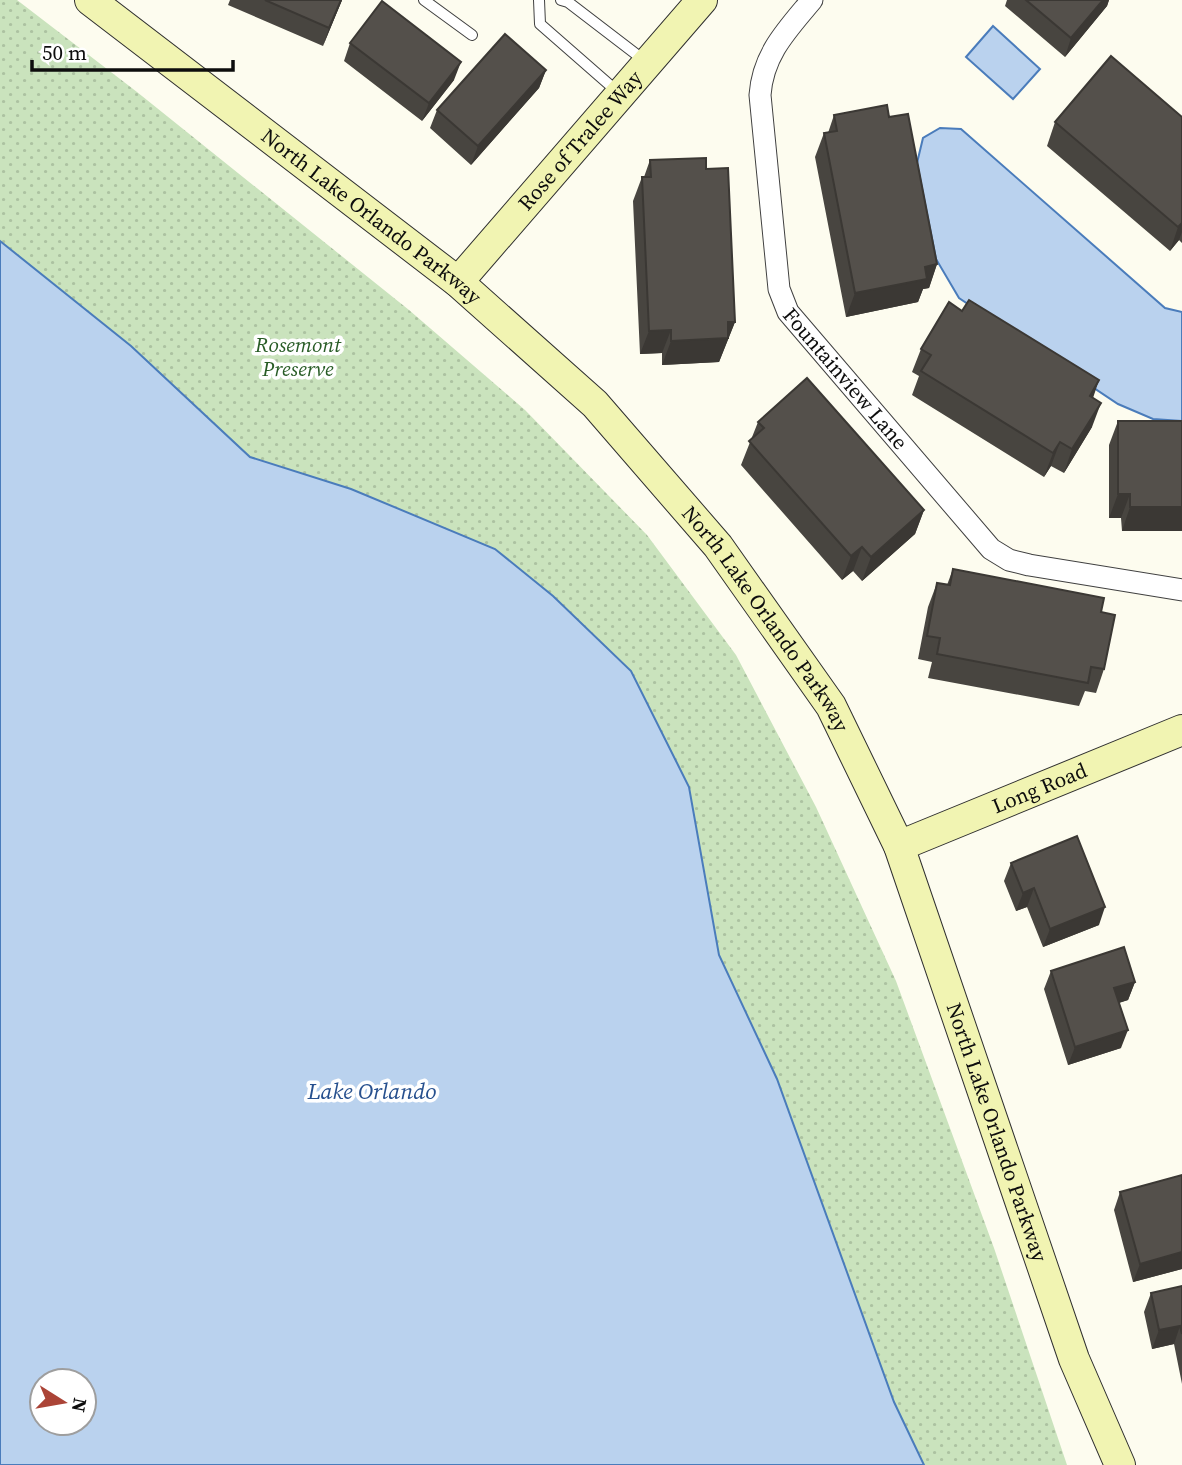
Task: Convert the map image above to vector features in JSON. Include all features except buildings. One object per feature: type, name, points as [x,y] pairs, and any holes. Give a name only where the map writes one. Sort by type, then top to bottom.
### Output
[{"type":"street","name":"North Lake Orlando Parkway","points":[[90,0],[458,282],[595,404],[718,545],[831,706],[899,846],[1074,1359],[1120,1465]]},
{"type":"street","name":"Rose of Tralee Way","points":[[458,282],[702,0]]},
{"type":"street","name":"Fountainview Lane","points":[[812,0],[775,45],[761,76],[760,95],[779,289],[788,312],[991,549],[1009,560],[1028,565],[1182,590]]},
{"type":"street","name":"Long Road","points":[[899,846],[1182,730]]},
{"type":"lane","points":[[424,0],[472,35]]},
{"type":"lane","points":[[539,0],[540,24],[620,94]]},
{"type":"lane","points":[[561,0],[568,2],[647,63]]},
{"type":"green space","name":"Rosemont Preserve","points":[[0,0],[17,0],[137,92],[409,310],[525,410],[647,535],[736,655],[816,807],[896,981],[994,1248],[1067,1465],[924,1465],[894,1402],[777,1079],[719,955],[689,787],[631,671],[553,596],[495,549],[352,489],[250,457],[131,346],[0,241]]},
{"type":"water","points":[[993,26],[1040,69],[1013,99],[966,57]]},
{"type":"water","points":[[940,128],[961,129],[1165,308],[1182,312],[1182,421],[1153,419],[1118,404],[959,298],[936,259],[917,163],[923,138]]},
{"type":"water","name":"Lake Orlando","points":[[0,241],[131,346],[250,457],[351,489],[495,549],[553,596],[631,671],[689,787],[719,955],[777,1079],[894,1402],[924,1465],[0,1465]]}]
